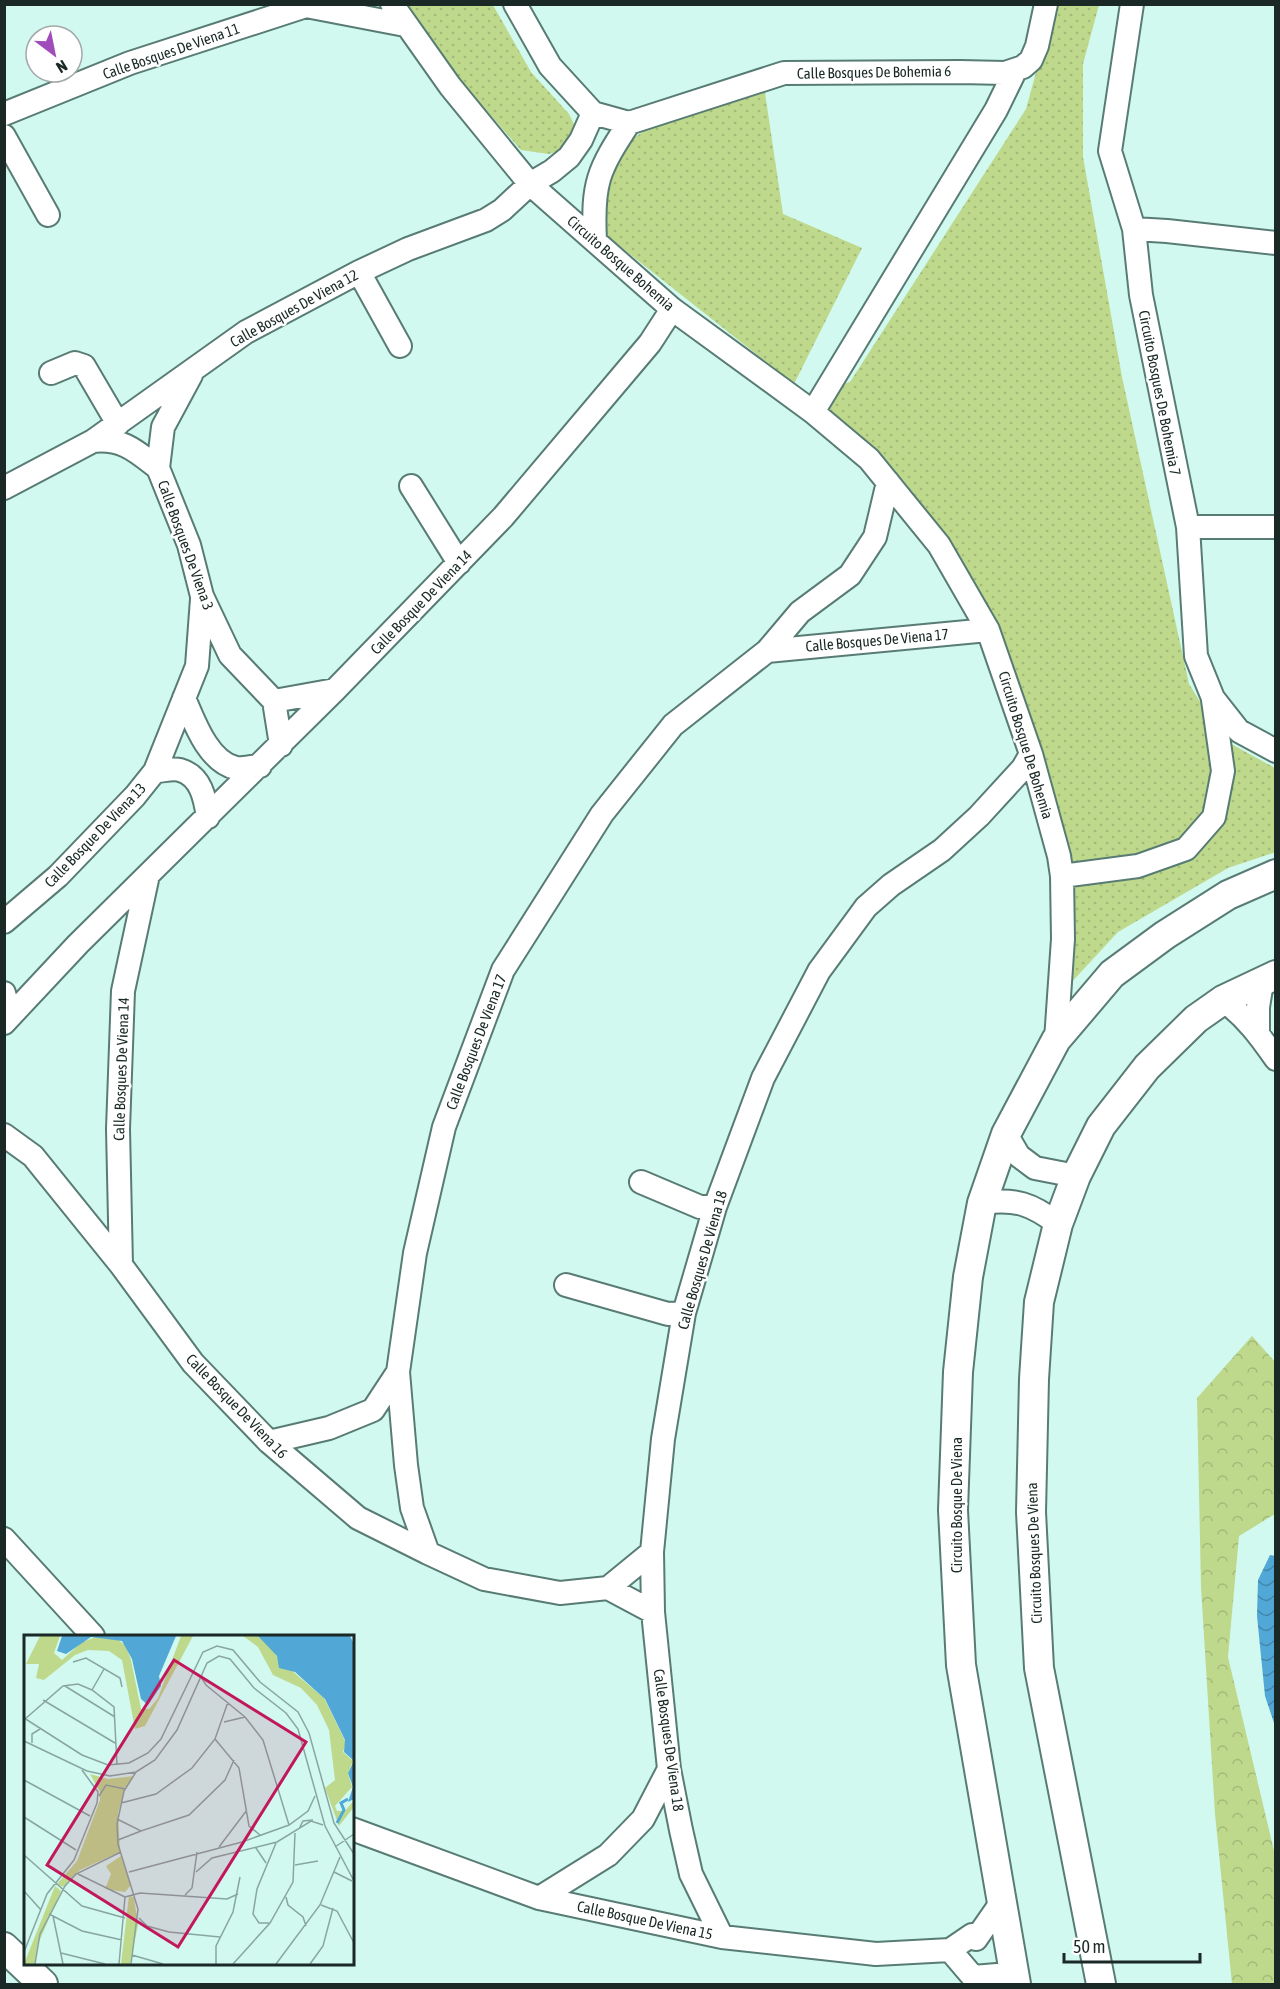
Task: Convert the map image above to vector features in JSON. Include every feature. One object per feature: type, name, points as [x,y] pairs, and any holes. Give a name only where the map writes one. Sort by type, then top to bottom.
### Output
[{"type":"main road","name":"Circuito Bosque De Viena","points":[[1016,1984],[961,1665],[953,1510],[958,1372],[968,1277],[982,1203],[1006,1134],[1056,1040],[1112,974],[1165,935],[1228,895],[1275,874]]},
{"type":"main road","points":[[1223,1000],[1269,978]]},
{"type":"main road","name":"Circuito Bosques De Viena","points":[[1101,1984],[1039,1668],[1031,1512],[1034,1379],[1039,1302],[1059,1224],[1076,1176],[1101,1126],[1147,1067],[1196,1018],[1223,1000]]},
{"type":"main road","points":[[4,1947],[43,1984]]},
{"type":"street","name":"Circuito Bosque Bohemia","points":[[392,4],[450,86],[530,184],[672,309],[813,412],[869,459],[888,482]]},
{"type":"street","points":[[514,4],[550,66],[593,113],[628,123],[604,163],[598,178],[594,211],[595,240]]},
{"type":"street","points":[[813,412],[996,110],[1015,71],[1031,60],[1037,46],[1046,4]]},
{"type":"street","name":"Circuito Bosques De Bohemia 7","points":[[1132,4],[1110,151],[1134,229],[1141,295],[1188,527],[1197,656],[1213,698],[1239,731],[1275,751]]},
{"type":"street","name":"Calle Bosques De Viena 11","points":[[4,114],[130,63],[306,5],[405,25]]},
{"type":"street","name":"Calle Bosques De Bohemia 6","points":[[628,123],[784,73],[960,72],[996,74],[1015,71]]},
{"type":"street","points":[[530,184],[552,171],[569,157],[581,140],[593,113]]},
{"type":"street","points":[[4,136],[48,215]]},
{"type":"street","name":"Calle Bosques De Viena 12","points":[[4,488],[93,441],[246,332],[359,272],[408,249],[486,220],[513,202],[530,184]]},
{"type":"street","points":[[1134,229],[1275,243]]},
{"type":"street","points":[[359,272],[400,346]]},
{"type":"street","name":"Calle Bosque De Viena 14","points":[[148,875],[260,766],[503,517],[650,343],[672,309]]},
{"type":"street","points":[[51,373],[75,363],[84,366],[118,424]]},
{"type":"street","name":"Calle Bosques De Viena 3","points":[[195,368],[163,427],[159,468],[189,545],[202,596],[230,655],[274,701]]},
{"type":"street","points":[[93,441],[111,439],[125,444],[159,468]]},
{"type":"street","name":"Circuito Bosque De Bohemia","points":[[888,482],[939,545],[988,630],[1031,754],[1059,856],[1062,876],[1063,939],[1056,1040]]},
{"type":"street","name":"Calle Bosques De Viena 17","points":[[269,1442],[329,1428],[373,1410],[398,1372],[415,1253],[444,1127],[503,970],[602,814],[674,725],[767,651],[800,612],[850,575],[876,537],[888,482]]},
{"type":"street","points":[[411,486],[459,563]]},
{"type":"street","points":[[1188,527],[1275,527]]},
{"type":"street","name":"Calle Bosque De Viena 13","points":[[4,922],[58,876],[155,771],[197,666],[202,596]]},
{"type":"street","name":"Calle Bosques De Viena 17","points":[[767,651],[988,630]]},
{"type":"street","points":[[197,666],[230,655]]},
{"type":"street","points":[[281,744],[274,701],[335,690]]},
{"type":"street","points":[[184,698],[202,740],[219,759],[236,768],[260,766]]},
{"type":"street","points":[[1062,876],[1138,866],[1186,849],[1214,817],[1222,771],[1213,698]]},
{"type":"street","name":"Calle Bosques De Viena 18","points":[[722,1937],[691,1874],[669,1769],[653,1612],[652,1552],[663,1439],[684,1313],[715,1207],[763,1078],[819,971],[866,907],[891,885],[942,850],[979,816],[1023,768],[1031,754]]},
{"type":"street","points":[[155,771],[180,770],[195,780],[204,792],[208,817]]},
{"type":"street","points":[[7,1020],[78,944],[148,875]]},
{"type":"street","name":"Calle Bosques De Viena 14","points":[[121,1265],[118,1130],[123,992],[148,875]]},
{"type":"street","points":[[1258,1032],[1258,1007],[1269,978]]},
{"type":"street","points":[[4,993],[7,1020]]},
{"type":"street","points":[[1223,1000],[1258,1032],[1275,1059]]},
{"type":"street","points":[[1006,1134],[1019,1156],[1035,1168],[1076,1176]]},
{"type":"street","name":"Calle Bosque De Viena 16","points":[[4,1136],[33,1156],[121,1265],[194,1363],[269,1442],[358,1518],[484,1579],[560,1593],[608,1588]]},
{"type":"street","points":[[641,1182],[700,1208],[715,1207]]},
{"type":"street","points":[[982,1203],[1002,1200],[1020,1202],[1042,1211],[1059,1224]]},
{"type":"street","points":[[566,1285],[668,1314],[684,1313]]},
{"type":"street","points":[[398,1372],[405,1465],[412,1509],[428,1553]]},
{"type":"street","points":[[4,1539],[92,1635]]},
{"type":"street","points":[[652,1552],[608,1588],[653,1612]]},
{"type":"street","points":[[539,1898],[608,1855],[643,1819],[669,1769]]},
{"type":"street","name":"Calle Bosque De Viena 15","points":[[354,1831],[539,1898],[722,1937],[876,1954],[950,1950],[972,1935],[976,1939],[1001,1904]]},
{"type":"street","points":[[950,1950],[973,1977],[997,1975],[1010,1984]]},
{"type":"green space","points":[[399,5],[493,5],[531,72],[569,114],[577,130],[570,148],[549,154],[521,150],[448,67]]},
{"type":"green space","points":[[1047,5],[1099,5],[1083,64],[1083,157],[1122,377],[1189,684],[1224,740],[1275,768],[1276,852],[1228,868],[1118,932],[1056,999],[1067,877],[968,580],[823,409],[832,387],[850,382],[1026,109],[1037,69]]},
{"type":"green space","points":[[764,86],[783,214],[862,248],[794,384],[598,229],[610,153],[660,121]]},
{"type":"green space","points":[[1252,1336],[1275,1362],[1275,1514],[1239,1536],[1228,1657],[1275,1855],[1275,1984],[1232,1984],[1215,1814],[1201,1587],[1197,1398]]},
{"type":"water","points":[[1270,1555],[1276,1556],[1275,1726],[1265,1696],[1257,1616],[1258,1580]]}]
